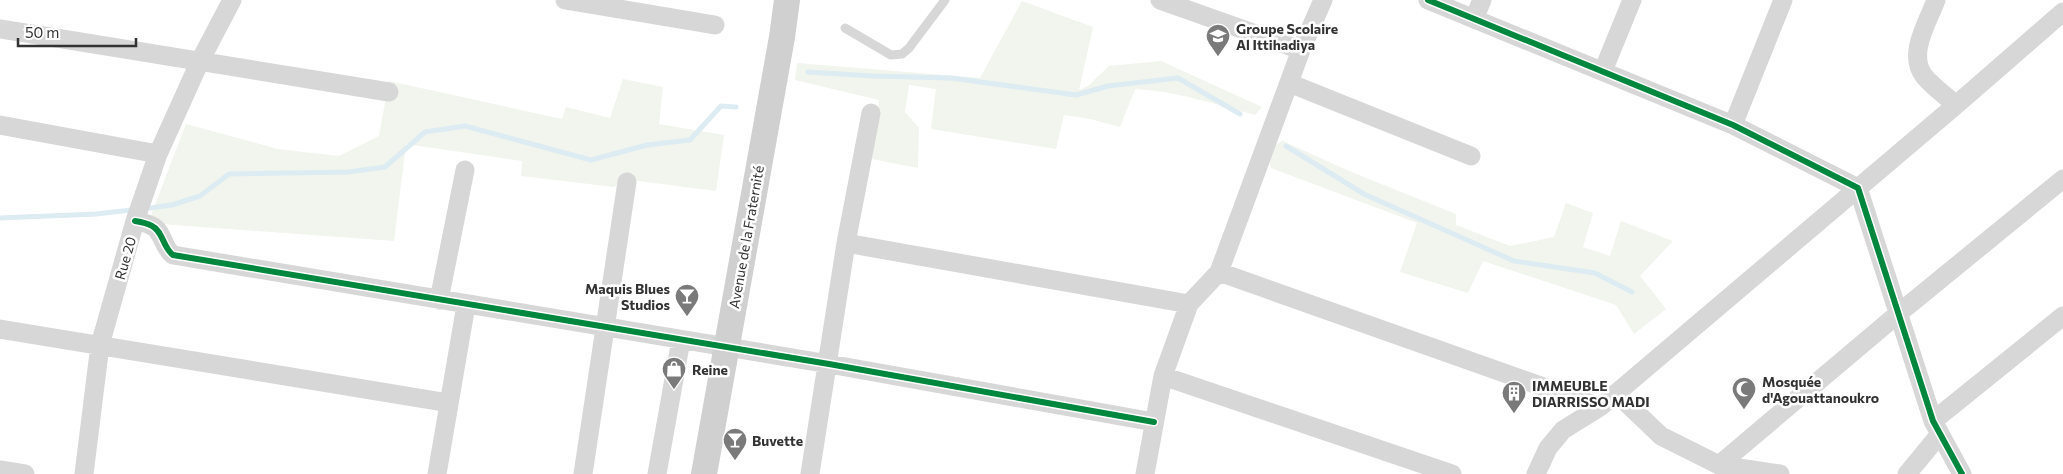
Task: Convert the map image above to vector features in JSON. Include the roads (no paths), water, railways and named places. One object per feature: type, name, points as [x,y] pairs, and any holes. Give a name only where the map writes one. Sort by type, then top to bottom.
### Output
[{"type":"main road","name":"Avenue de la Fraternité","points":[[704,474],[787,0]]},
{"type":"street","name":"Rue 20","points":[[84,474],[100,345],[136,221],[158,154],[200,61],[232,0]]},
{"type":"street","points":[[565,0],[715,24]]},
{"type":"street","points":[[1160,0],[1301,50]]},
{"type":"street","points":[[1145,474],[1163,376],[1189,304],[1219,272],[1301,50],[1323,0]]},
{"type":"street","points":[[1428,0],[1733,125],[1858,188],[1936,427],[1962,474]]},
{"type":"street","points":[[1474,19],[1482,0]]},
{"type":"street","points":[[1602,71],[1632,0]]},
{"type":"street","points":[[1733,125],[1783,0]]},
{"type":"street","points":[[1936,0],[1918,47],[1918,64],[1924,76],[1956,105]]},
{"type":"street","points":[[1536,474],[1548,448],[1563,430],[1600,407],[2063,12]]},
{"type":"street","points":[[0,28],[389,92]]},
{"type":"street","points":[[1289,83],[1471,156]]},
{"type":"street","points":[[810,474],[829,364],[846,243],[871,113]]},
{"type":"street","points":[[0,125],[158,154]]},
{"type":"street","points":[[439,300],[465,170]]},
{"type":"street","points":[[1719,465],[1899,313],[2063,179]]},
{"type":"street","points":[[583,474],[627,182]]},
{"type":"street","points":[[136,221],[153,226],[159,232],[167,251],[173,255],[829,364],[1154,422]]},
{"type":"street","points":[[846,243],[1189,304]]},
{"type":"street","points":[[1219,272],[1600,407]]},
{"type":"street","points":[[436,474],[466,304]]},
{"type":"street","points":[[1906,474],[1936,427],[2063,316]]},
{"type":"street","points":[[0,329],[449,403]]},
{"type":"street","points":[[657,474],[681,340]]},
{"type":"street","points":[[1163,376],[1452,474]]},
{"type":"street","points":[[1616,393],[1661,436],[1719,465],[1780,474]]},
{"type":"street","points":[[0,470],[25,474]]},
{"type":"lane","points":[[845,28],[891,55],[902,54],[909,48],[945,0]]},
{"type":"waterway","points":[[808,72],[951,78],[1076,95],[1108,86],[1178,78],[1240,114]]},
{"type":"waterway","points":[[150,208],[172,205],[200,196],[229,174],[348,172],[385,167],[425,132],[465,126],[591,160],[647,145],[690,140],[721,106],[736,107]]},
{"type":"waterway","points":[[1286,146],[1364,194],[1514,261],[1595,273],[1632,292]]},
{"type":"waterway","points":[[0,218],[96,214],[131,210]]},
{"type":"place","name":"Groupe Scolaire Al Ittihadiya","points":[[1218,57]]},
{"type":"place","name":"Maquis Blues Studios","points":[[687,317]]},
{"type":"place","name":"Reine","points":[[674,390]]},
{"type":"place","name":"Mosquée d'Agouattanoukro","points":[[1744,410]]},
{"type":"place","name":"IMMEUBLE DIARRISSO MADI","points":[[1514,414]]},
{"type":"place","name":"Buvette","points":[[735,461]]}]
